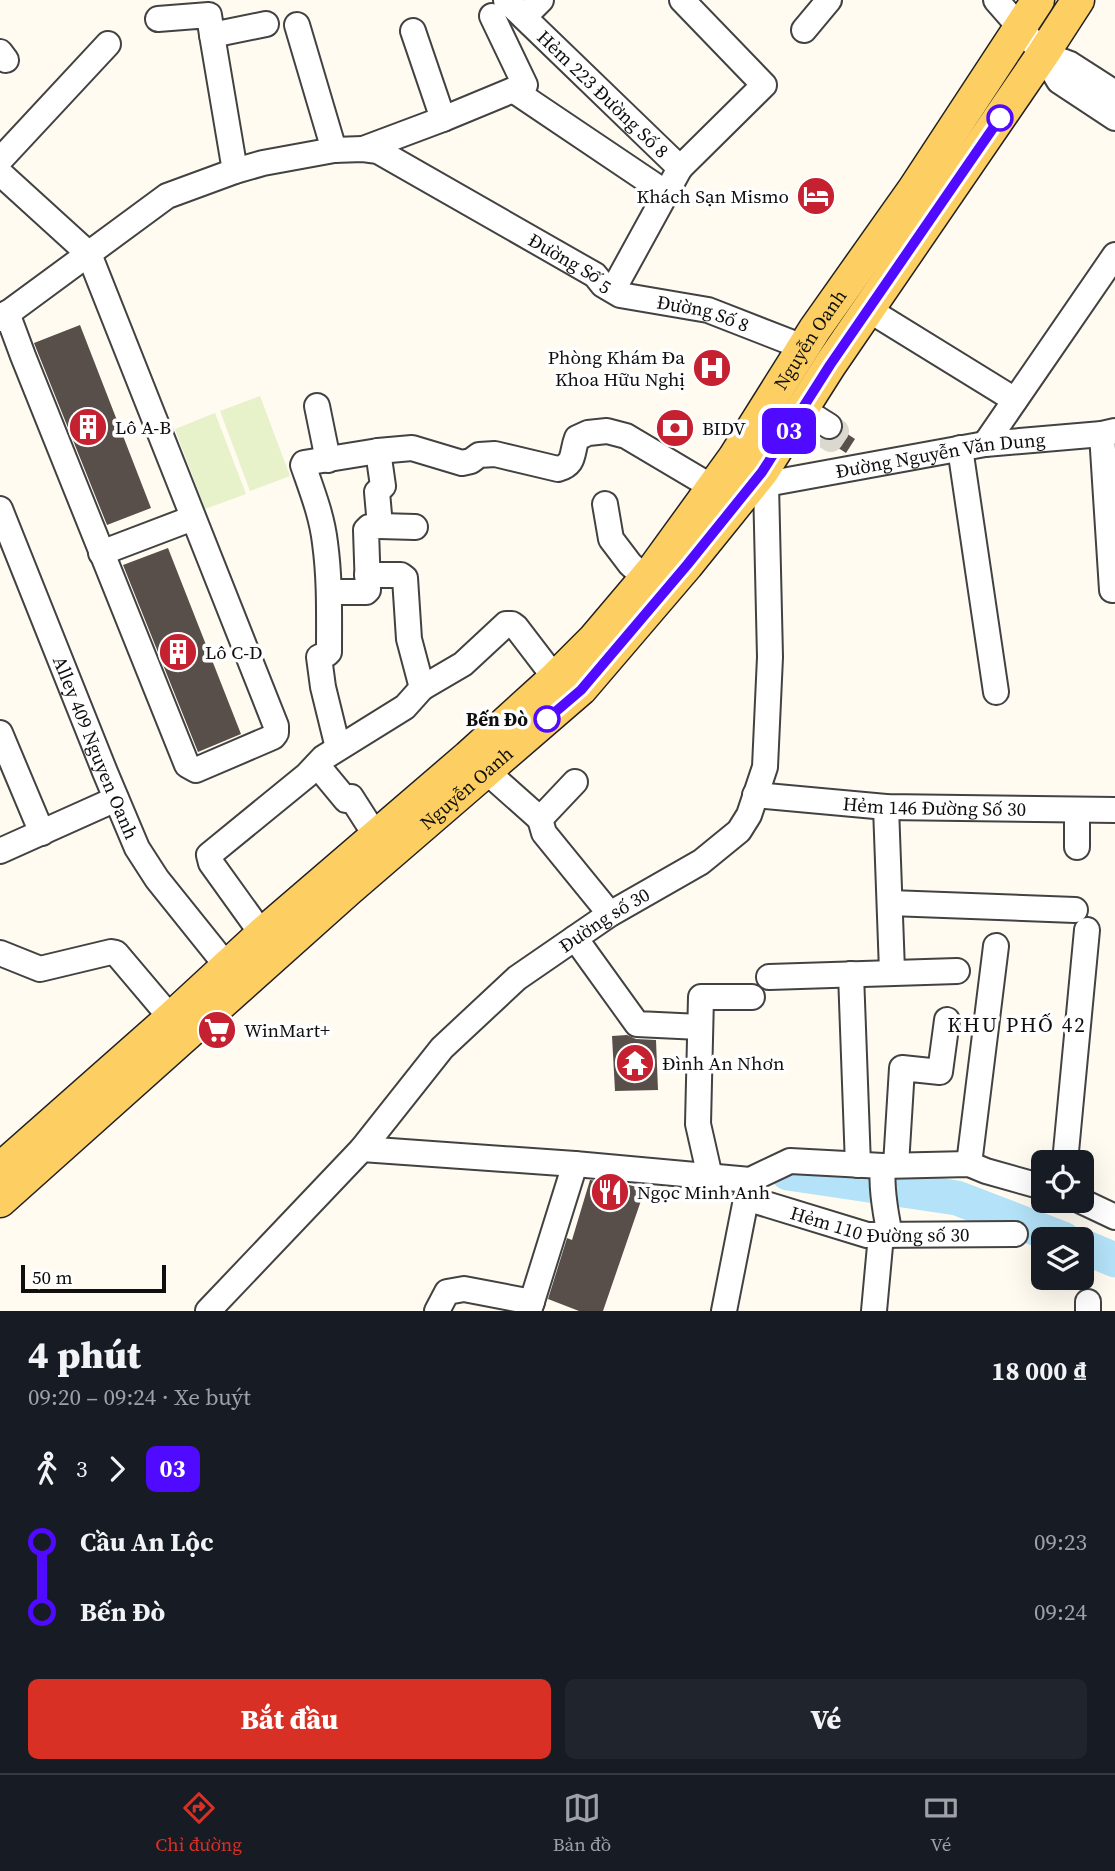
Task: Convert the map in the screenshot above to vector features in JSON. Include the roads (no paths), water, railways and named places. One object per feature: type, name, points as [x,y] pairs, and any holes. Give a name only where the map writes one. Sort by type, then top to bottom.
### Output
[{"type":"main road","name":"Nguyễn Oanh","points":[[0,1169],[171,1018],[226,965],[467,757],[594,639],[646,579],[736,454],[803,347],[914,189],[1038,0]]},
{"type":"main road","name":"Nguyễn Oanh","points":[[0,1201],[348,890],[581,690],[764,478],[799,413],[830,365],[1078,0]]},
{"type":"main road","points":[[803,347],[830,365]]},
{"type":"street","points":[[680,168],[764,85],[682,0]]},
{"type":"street","points":[[804,30],[829,0]]},
{"type":"street","points":[[996,0],[1043,54],[1059,81],[1115,118]]},
{"type":"street","points":[[0,173],[89,254],[276,726],[273,737],[196,770],[187,765],[5,309],[89,254],[167,196],[263,163],[334,150],[363,149],[525,85],[516,8]]},
{"type":"street","name":"Hẻm 223 Đường Số 8","points":[[516,8],[680,168],[608,287]]},
{"type":"street","points":[[158,19],[209,15],[235,171]]},
{"type":"street","points":[[212,35],[266,24]]},
{"type":"street","points":[[297,25],[334,150]]},
{"type":"street","points":[[413,31],[443,119]]},
{"type":"street","points":[[0,160],[108,44]]},
{"type":"street","points":[[1043,54],[1070,64],[1115,93]]},
{"type":"street","name":"Hẻm 223 Đường Số 8","points":[[513,90],[666,193]]},
{"type":"street","name":"Đường Số 5","points":[[363,149],[370,161],[591,287],[608,287]]},
{"type":"street","points":[[985,444],[1115,255]]},
{"type":"street","name":"Đường Số 8","points":[[608,287],[620,295],[708,310],[803,347]]},
{"type":"street","points":[[869,310],[1015,400]]},
{"type":"street","points":[[317,406],[328,460]]},
{"type":"street","points":[[799,413],[826,431]]},
{"type":"street","points":[[338,748],[323,687],[320,657],[329,652],[329,592],[325,541],[303,465],[306,462],[412,448],[462,463],[479,455],[495,454],[558,469],[567,466],[572,458],[577,438],[588,433],[607,431],[626,436],[712,487]]},
{"type":"street","points":[[1108,433],[1112,590]]},
{"type":"street","name":"Đường Nguyễn Văn Dung","points":[[764,478],[985,444],[1108,433]]},
{"type":"street","points":[[960,448],[996,692]]},
{"type":"street","points":[[377,452],[383,486],[377,492],[380,526]]},
{"type":"street","points":[[736,454],[764,478]]},
{"type":"street","name":"Đường số 30","points":[[208,1311],[362,1149],[442,1048],[517,978],[610,914],[701,862],[739,831],[749,815],[765,767],[770,657],[764,478]]},
{"type":"street","points":[[605,504],[611,539],[630,564],[646,579]]},
{"type":"street","name":"Alley 409 Nguyen Oanh","points":[[0,509],[137,848],[157,879],[226,965]]},
{"type":"street","points":[[101,553],[193,518]]},
{"type":"street","points":[[329,592],[368,590],[366,530],[369,527],[415,527]]},
{"type":"street","points":[[367,575],[401,575],[405,578],[409,639],[422,688]]},
{"type":"street","points":[[262,934],[211,863],[209,855],[338,748],[405,707],[422,688],[463,664],[506,624],[516,627],[555,678]]},
{"type":"street","points":[[0,733],[42,833]]},
{"type":"street","points":[[312,770],[346,800],[351,797],[376,836]]},
{"type":"street","points":[[486,771],[540,819],[544,833],[610,914]]},
{"type":"street","points":[[540,819],[575,782]]},
{"type":"street","name":"Hẻm 146 Đường Số 30","points":[[755,795],[886,807],[1115,810]]},
{"type":"street","points":[[0,852],[116,799]]},
{"type":"street","points":[[886,807],[892,971]]},
{"type":"street","points":[[1077,811],[1077,847]]},
{"type":"street","points":[[890,903],[1081,920],[1066,1150]]},
{"type":"street","points":[[575,938],[637,1024],[700,1027]]},
{"type":"street","points":[[969,1164],[996,946]]},
{"type":"street","points":[[0,953],[40,969],[116,953],[171,1018]]},
{"type":"street","points":[[769,976],[957,971]]},
{"type":"street","points":[[851,974],[858,1165]]},
{"type":"street","points":[[710,1177],[698,1124],[701,997],[752,997]]},
{"type":"street","points":[[874,1311],[886,1235],[886,1177],[902,1068],[940,1072],[947,1020]]},
{"type":"street","name":"Hẻm 110 Đường số 30","points":[[362,1149],[575,1164],[710,1177],[867,1235],[1015,1234]]},
{"type":"street","points":[[724,1311],[748,1189],[790,1161],[858,1165],[886,1177],[969,1164],[1031,1184]]},
{"type":"street","points":[[437,1311],[447,1292],[464,1289],[530,1306],[575,1164]]},
{"type":"street","points":[[1094,1207],[1115,1217]]},
{"type":"waterway","points":[[788,1173],[957,1198],[1032,1227]]},
{"type":"waterway","points":[[1094,1251],[1115,1260]]},
{"type":"tunnel","points":[[823,435],[831,440],[837,431],[829,426]]},
{"type":"place","name":"Khách Sạn Mismo","points":[[816,196]]},
{"type":"place","name":"Phòng Khám Đa Khoa Hữu Nghị","points":[[712,368]]},
{"type":"place","name":"Lô A-B","points":[[88,427]]},
{"type":"place","name":"BIDV","points":[[675,428]]},
{"type":"place","name":"Lô C-D","points":[[178,652]]},
{"type":"place","name":"Bến Đò","points":[[547,719]]},
{"type":"place","name":"WinMart+","points":[[217,1030]]},
{"type":"place","name":"Đình An Nhơn","points":[[635,1063]]},
{"type":"place","name":"Ngọc Minh Anh","points":[[610,1192]]},
{"type":"district","name":"KHU PHỐ 42","points":[[1017,1024]]}]
